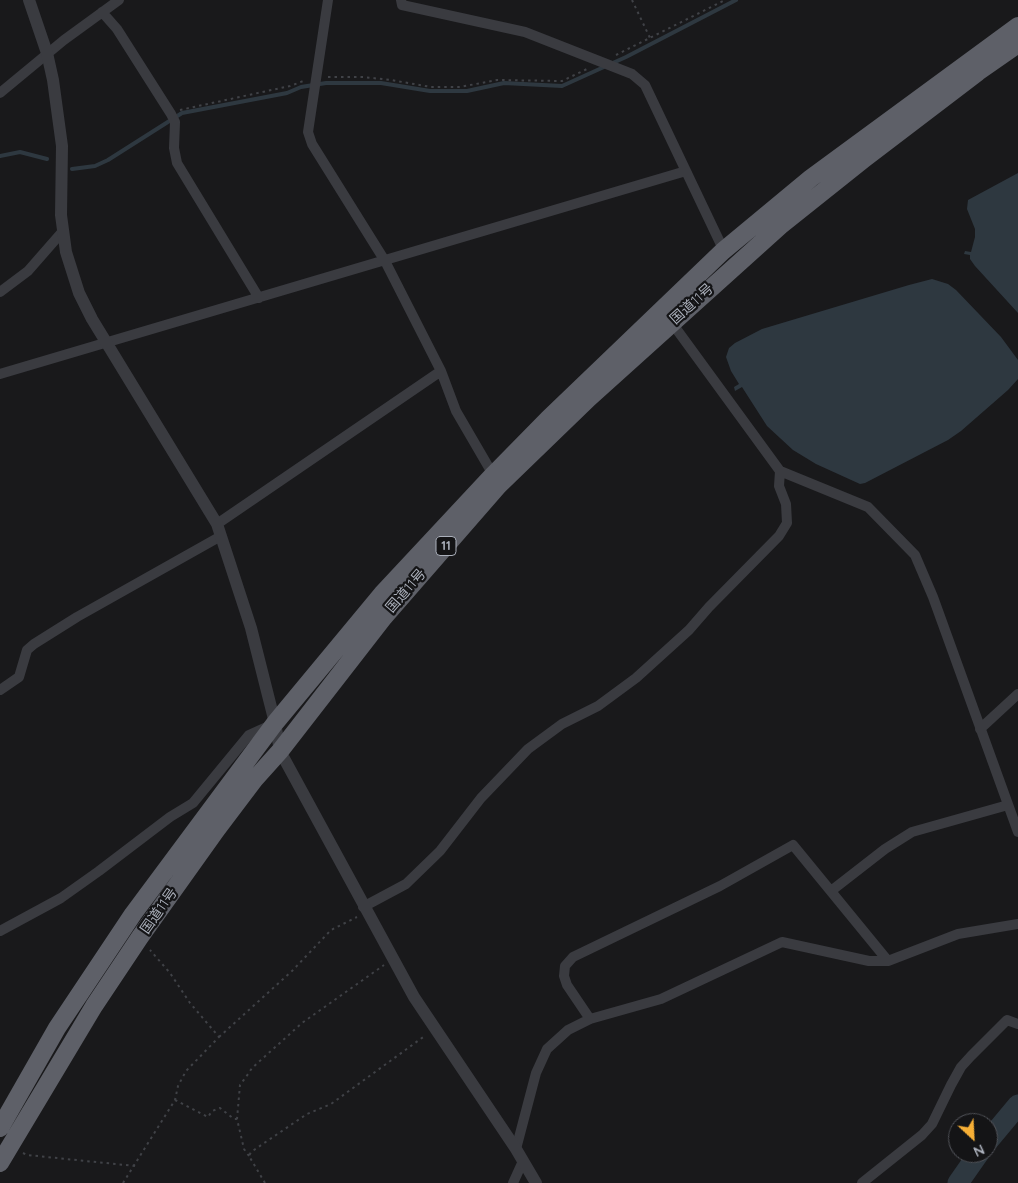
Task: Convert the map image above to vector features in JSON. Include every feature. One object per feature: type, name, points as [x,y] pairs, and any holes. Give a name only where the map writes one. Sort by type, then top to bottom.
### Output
[{"type":"highway","name":"国道11号","points":[[4,1156],[94,1006],[140,937],[217,829],[384,617],[548,419],[723,251],[812,178],[1018,26]]},
{"type":"highway","name":"国道11号","points":[[0,1128],[57,1028],[133,914],[276,723],[382,594],[496,480],[736,264],[864,159],[1018,44]]},
{"type":"street","points":[[29,0],[48,53],[53,80],[60,130],[61,216],[66,252],[80,293],[92,319],[217,524],[250,628],[276,723],[280,751],[392,960],[414,997],[516,1149],[536,1183]]},
{"type":"street","points":[[0,92],[119,0]]},
{"type":"street","points":[[328,0],[308,132],[312,144],[385,261],[441,371],[456,411],[496,480]]},
{"type":"street","points":[[401,0],[402,4],[525,32],[632,74],[645,86],[723,251],[736,264]]},
{"type":"street","points":[[102,12],[117,29],[173,118],[174,148],[177,163],[259,298]]},
{"type":"street","points":[[0,374],[686,171]]},
{"type":"street","points":[[0,292],[28,271],[63,231]]},
{"type":"street","points":[[672,322],[780,471],[868,507],[915,555],[933,597],[1018,832]]},
{"type":"street","points":[[217,524],[441,371]]},
{"type":"street","points":[[365,910],[406,884],[440,851],[481,798],[528,749],[562,724],[598,706],[636,678],[689,630],[779,536],[787,523],[786,504],[779,486],[780,471]]},
{"type":"street","points":[[0,690],[19,677],[27,650],[34,644],[85,612],[221,536]]},
{"type":"street","points":[[980,729],[1018,694]]},
{"type":"street","points":[[0,931],[61,898],[170,817],[193,803],[249,735],[276,723]]},
{"type":"street","points":[[831,891],[885,849],[912,832],[1008,805]]},
{"type":"street","points":[[590,1019],[567,985],[564,976],[565,966],[573,957],[720,886],[793,846],[888,961]]},
{"type":"street","points":[[516,1149],[536,1073],[547,1049],[568,1030],[590,1019],[661,999],[782,942],[869,961],[888,961],[958,934],[1018,924]]},
{"type":"street","points":[[862,1183],[922,1135],[932,1124],[954,1079],[961,1067],[971,1056],[1008,1020],[1018,1024]]},
{"type":"street","points":[[512,1183],[523,1162]]},
{"type":"path","points":[[632,0],[650,38]]},
{"type":"path","points":[[173,118],[182,109],[290,86],[301,81],[314,83],[363,78],[391,80],[431,87],[460,87],[497,80],[562,81],[608,64],[650,38],[725,0]]},
{"type":"path","points":[[123,1183],[175,1100],[178,1086],[186,1071],[331,930],[365,910]]},
{"type":"path","points":[[140,937],[170,973],[190,1003],[219,1037]]},
{"type":"path","points":[[265,1183],[244,1149],[238,1119],[240,1085],[252,1068],[302,1023],[392,960]]},
{"type":"path","points":[[248,1156],[251,1152],[307,1114],[331,1104],[435,1029]]},
{"type":"path","points":[[175,1100],[208,1117],[212,1111],[220,1108],[234,1119],[238,1119]]},
{"type":"path","points":[[4,1156],[14,1149],[27,1156],[134,1166]]},
{"type":"shaded area","points":[[1018,173],[1018,313],[975,266],[970,259],[970,255],[964,254],[965,251],[971,252],[975,237],[975,229],[967,209],[968,200]]},
{"type":"shaded area","points":[[932,279],[948,284],[956,290],[1001,337],[1018,360],[1018,379],[961,431],[948,440],[860,484],[816,464],[793,450],[767,426],[742,387],[735,391],[734,387],[739,384],[731,371],[726,357],[729,348],[735,343],[762,329]]},
{"type":"waterway","points":[[72,169],[95,166],[108,160],[182,113],[287,93],[301,87],[326,83],[381,83],[430,91],[467,91],[504,83],[562,86],[626,57],[736,0]]},
{"type":"waterway","points":[[0,156],[20,152],[47,159]]},
{"type":"waterway","points":[[998,1129],[1018,1105]]},
{"type":"waterway","points":[[958,1183],[972,1163]]}]
